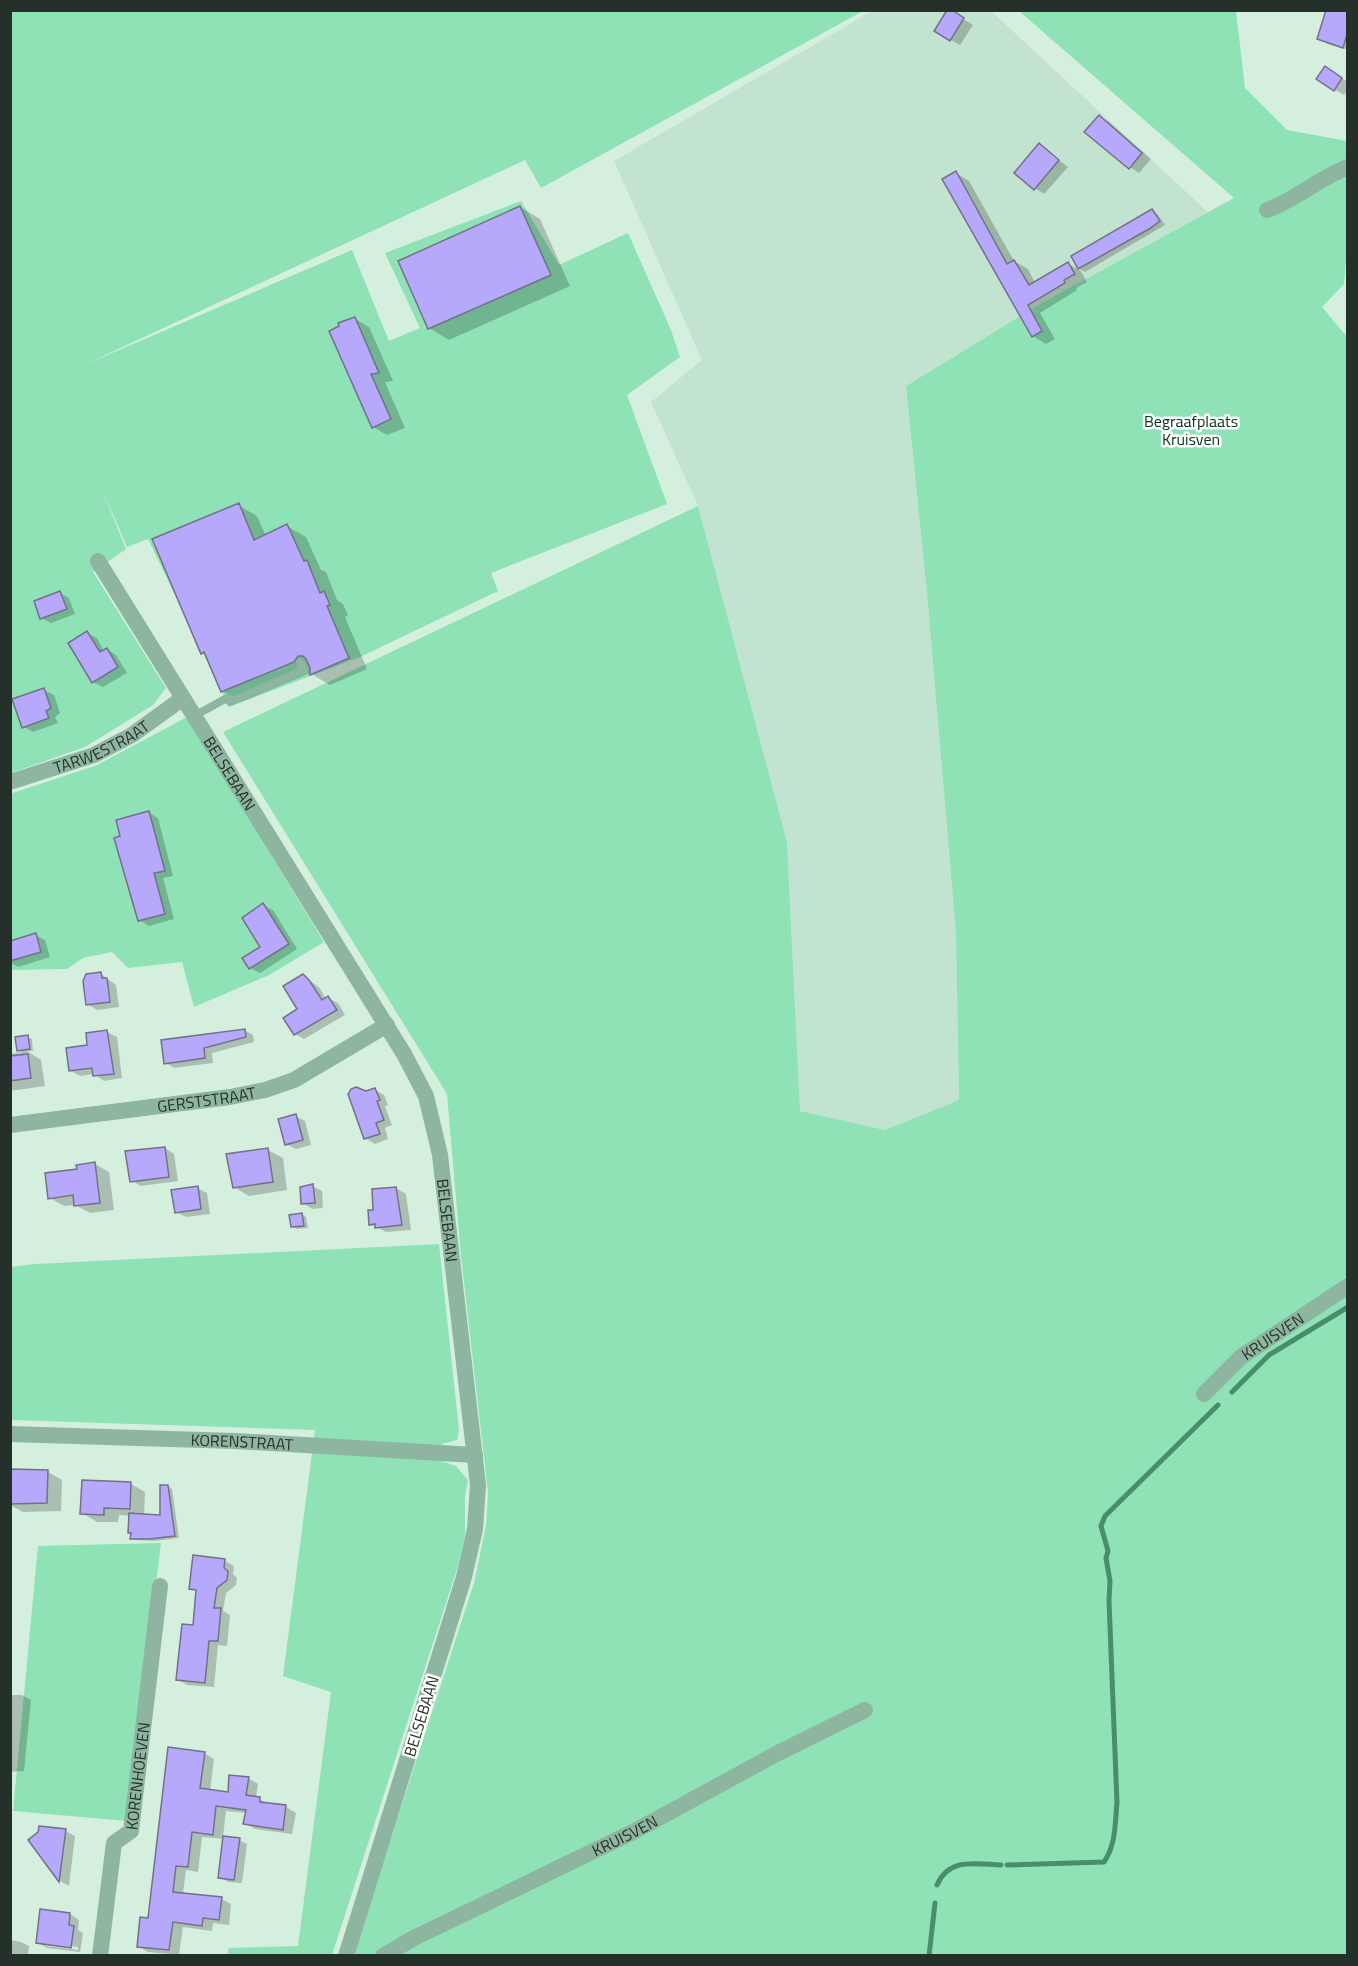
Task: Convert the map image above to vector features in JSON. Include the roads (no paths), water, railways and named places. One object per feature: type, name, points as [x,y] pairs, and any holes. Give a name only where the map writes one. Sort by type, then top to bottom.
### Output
[{"type":"street","points":[[1267,210],[1301,195],[1347,167]]},
{"type":"street","name":"BELSEBAAN","points":[[98,561],[387,1025],[426,1096],[440,1155],[478,1485],[475,1529],[464,1577],[346,1956]]},
{"type":"street","name":"TARWESTRAAT","points":[[10,782],[94,755],[132,735],[183,698]]},
{"type":"street","name":"GERSTSTRAAT","points":[[10,1125],[230,1097],[265,1090],[294,1080],[387,1025]]},
{"type":"street","name":"KRUISVEN","points":[[1204,1394],[1241,1358],[1347,1286]]},
{"type":"street","name":"KORENSTRAAT","points":[[10,1434],[235,1441],[475,1455]]},
{"type":"street","name":"KORENHOEVEN","points":[[100,1956],[114,1843],[131,1831],[160,1586]]},
{"type":"street","name":"KRUISVEN","points":[[383,1956],[414,1938],[635,1831],[778,1753],[864,1710]]},
{"type":"lane","points":[[194,716],[227,698],[230,702],[304,670],[300,662]]},
{"type":"waterway","points":[[1232,1392],[1269,1355],[1348,1307]]},
{"type":"waterway","points":[[1007,1865],[1104,1862],[1108,1855],[1114,1834],[1117,1803],[1110,1581],[1106,1558],[1108,1551],[1101,1526],[1105,1516],[1218,1405]]},
{"type":"waterway","points":[[937,1885],[942,1876],[956,1866],[964,1864],[1001,1865]]},
{"type":"waterway","points":[[929,1956],[935,1903]]},
{"type":"park label","name":"Begraafplaats Kruisven","points":[[1191,430]]}]
